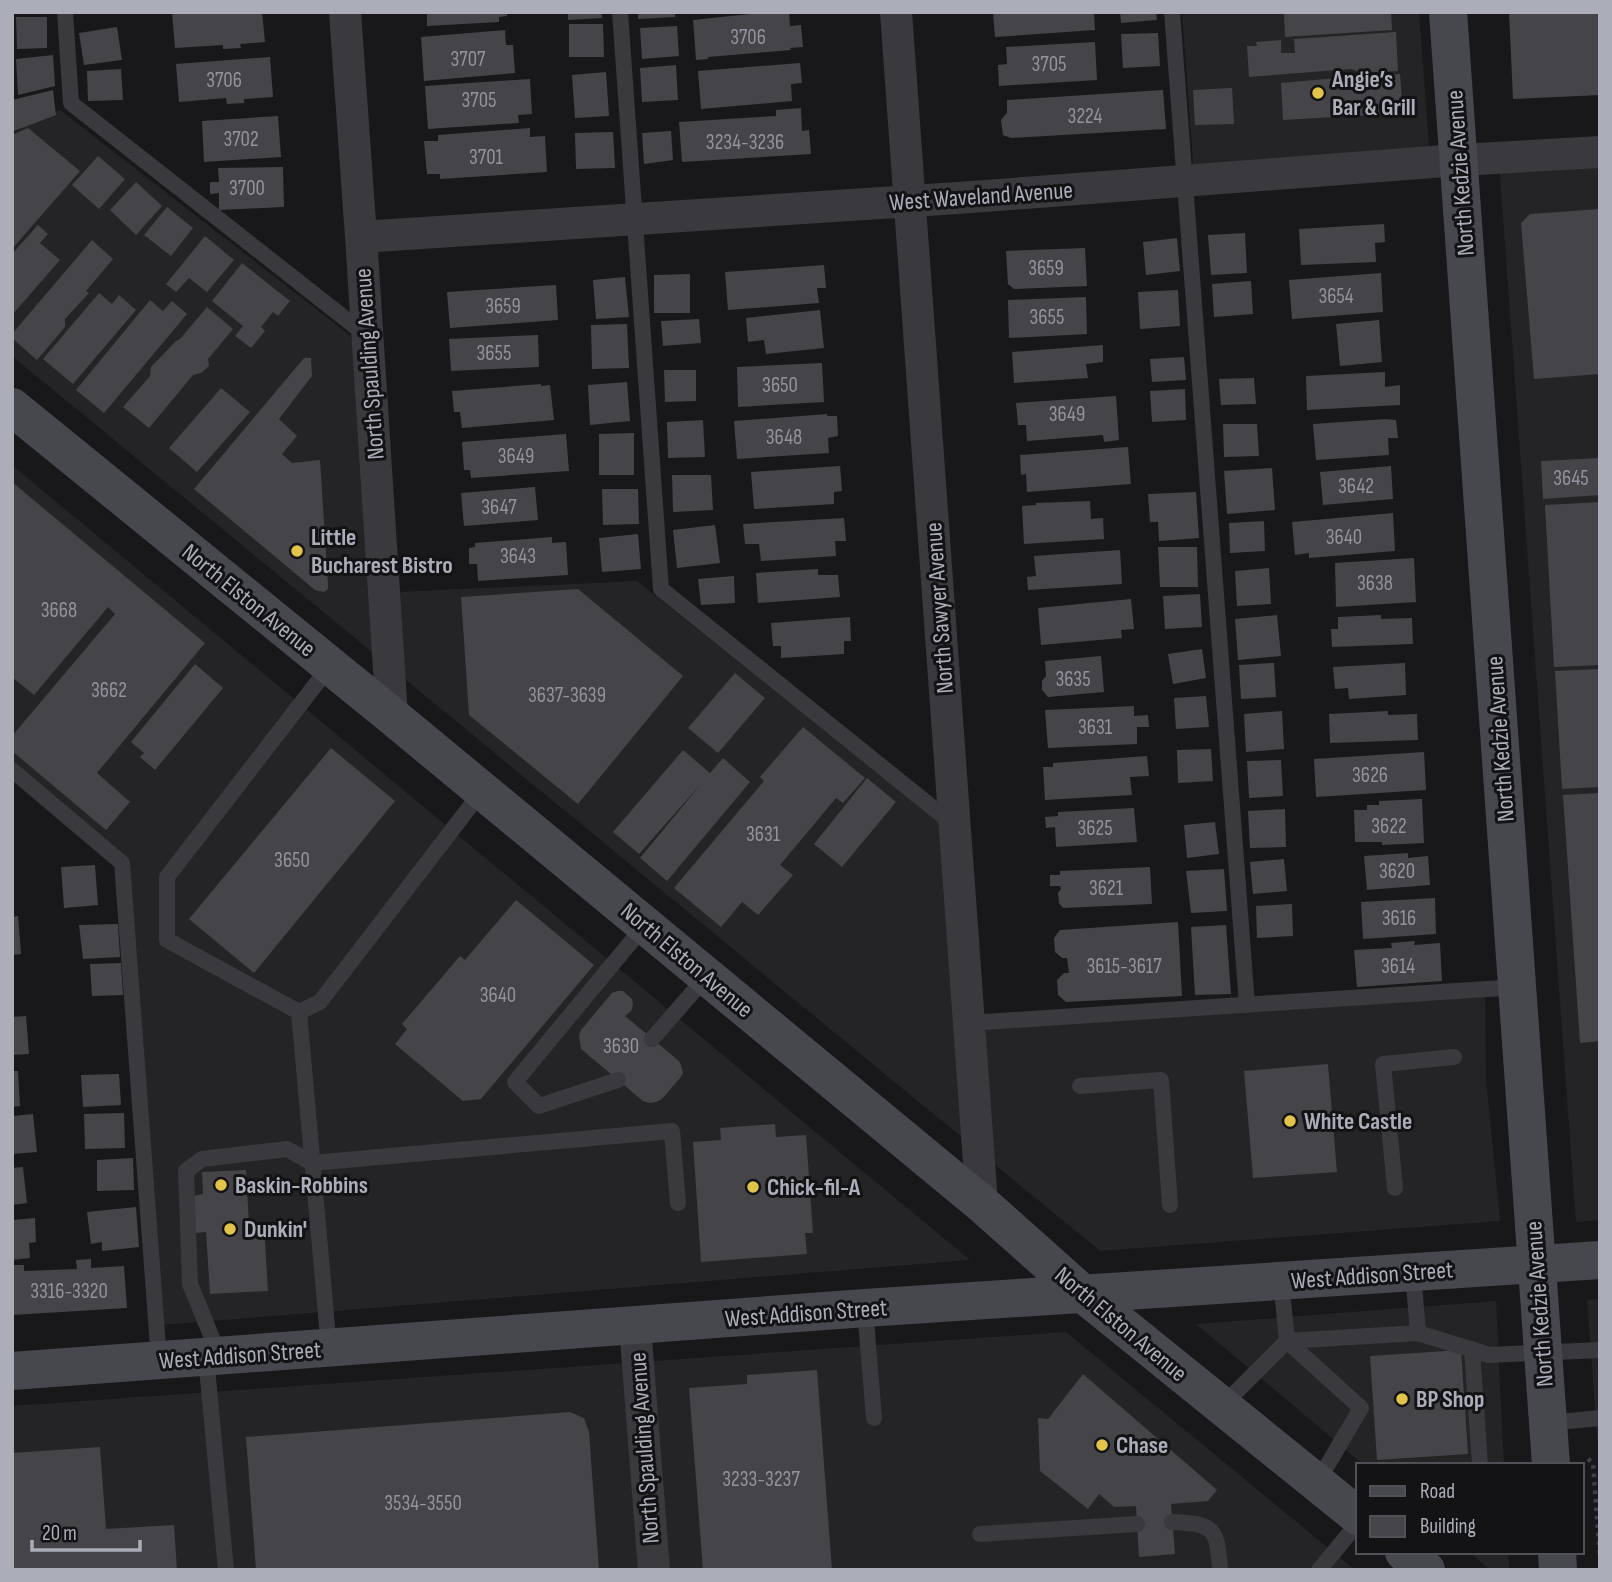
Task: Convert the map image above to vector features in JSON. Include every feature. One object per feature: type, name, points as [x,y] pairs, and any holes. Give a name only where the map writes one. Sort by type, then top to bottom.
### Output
[{"type":"main road","name":"North Kedzie Avenue","points":[[1448,12],[1551,1463]]},
{"type":"main road","name":"North Elston Avenue","points":[[12,407],[392,716],[982,1204],[1082,1293],[1356,1514]]},
{"type":"main road","name":"West Addison Street","points":[[12,1371],[865,1308],[1600,1260]]},
{"type":"main road","points":[[1406,1554],[1426,1570]]},
{"type":"street","name":"North Spaulding Avenue","points":[[345,12],[392,716]]},
{"type":"street","name":"North Sawyer Avenue","points":[[896,12],[982,1204]]},
{"type":"street","name":"West Waveland Avenue","points":[[361,237],[1600,152]]},
{"type":"street","name":"North Spaulding Avenue","points":[[635,1326],[654,1570]]},
{"type":"lane","points":[[65,12],[71,103],[367,336]]},
{"type":"lane","points":[[620,12],[661,589],[955,825]]},
{"type":"lane","points":[[1172,12],[1247,1005]]},
{"type":"lane","points":[[299,1012],[167,940],[167,877],[330,666]]},
{"type":"lane","points":[[12,770],[122,863],[159,1361]]},
{"type":"lane","points":[[299,1012],[320,1002],[482,791]]},
{"type":"lane","points":[[618,1080],[539,1106],[515,1082],[645,925]]},
{"type":"lane","points":[[652,1038],[706,976]]},
{"type":"lane","points":[[969,1023],[1517,987]]},
{"type":"lane","points":[[299,1012],[329,1348]]},
{"type":"lane","points":[[1395,1188],[1383,1064],[1454,1057]]},
{"type":"lane","points":[[1080,1086],[1161,1080],[1170,1205]]},
{"type":"lane","points":[[226,1570],[213,1357],[190,1284],[186,1171],[202,1159],[287,1149],[312,1163],[672,1131],[678,1203]]},
{"type":"lane","points":[[1413,1272],[1418,1333]]},
{"type":"lane","points":[[1281,1280],[1287,1341],[1361,1408],[1317,1483]]},
{"type":"lane","points":[[865,1308],[874,1418]]},
{"type":"lane","points":[[1222,1406],[1287,1341],[1418,1333],[1489,1355],[1600,1350]]},
{"type":"lane","points":[[1472,1349],[1480,1463]]},
{"type":"lane","points":[[1548,1423],[1600,1418]]},
{"type":"lane","points":[[1172,1522],[1200,1524],[1212,1531],[1218,1543],[1220,1570]]},
{"type":"lane","points":[[979,1534],[1137,1524]]},
{"type":"lane","points":[[1319,1570],[1356,1525]]},
{"type":"shaded area","points":[[1182,12],[1419,12],[1430,158],[1194,175]]},
{"type":"shaded area","points":[[60,110],[361,344],[375,593],[637,581],[960,839],[971,1016],[1485,984],[1486,1078],[1500,1221],[1100,1251],[12,356],[12,133]]},
{"type":"shaded area","points":[[1600,155],[1600,1220],[1576,1222],[1499,162]]},
{"type":"shaded area","points":[[12,465],[970,1260],[162,1325],[128,862],[12,763]]},
{"type":"shaded area","points":[[1600,1299],[1600,1475],[1587,1300]]},
{"type":"shaded area","points":[[1496,1301],[1504,1463],[1362,1463],[1196,1324]]},
{"type":"shaded area","points":[[1066,1332],[1355,1570],[12,1570],[12,1406]]},
{"type":"shaded area","points":[[1471,1554],[1508,1554],[1509,1570],[1490,1570]]},
{"type":"building","points":[[172,12],[262,12],[265,42],[240,44],[241,48],[223,49],[223,45],[175,48]]},
{"type":"building","points":[[427,12],[507,12],[507,16],[499,17],[499,22],[427,26]]},
{"type":"building","points":[[568,12],[601,12],[602,18],[568,20]]},
{"type":"building","points":[[638,12],[675,12],[675,17],[638,19]]},
{"type":"building","points":[[789,12],[790,26],[801,25],[803,47],[696,60],[693,20]]},
{"type":"building","points":[[1094,12],[1095,30],[995,37],[993,13]]},
{"type":"building","points":[[1120,12],[1156,12],[1157,20],[1121,23]]},
{"type":"building","points":[[1284,12],[1391,12],[1392,30],[1285,37]]},
{"type":"building","points":[[1509,12],[1600,12],[1600,95],[1513,99]]},
{"type":"building","points":[[16,17],[47,17],[47,48],[17,49]]},
{"type":"building","points":[[569,24],[603,24],[604,57],[569,57]]},
{"type":"building","points":[[677,26],[679,56],[642,59],[640,28]]},
{"type":"building","points":[[117,27],[122,60],[84,65],[79,33]]},
{"type":"building","points":[[505,30],[506,45],[513,45],[515,73],[424,81],[421,37]]},
{"type":"building","points":[[1396,32],[1398,71],[1363,73],[1351,69],[1249,77],[1247,46],[1257,46],[1256,42],[1281,40],[1281,53],[1295,53],[1294,39]]},
{"type":"building","points":[[1158,33],[1160,66],[1123,68],[1121,34]]},
{"type":"building","points":[[1095,42],[1097,80],[999,86],[998,65],[1007,64],[1006,47]]},
{"type":"building","points":[[53,55],[55,86],[18,95],[16,59]]},
{"type":"building","points":[[270,57],[273,97],[244,99],[244,103],[227,104],[226,98],[179,102],[176,64]]},
{"type":"building","points":[[800,63],[802,83],[791,84],[792,101],[701,109],[698,71]]},
{"type":"building","points":[[676,65],[678,100],[642,102],[640,68]]},
{"type":"building","points":[[121,69],[123,100],[88,101],[87,71]]},
{"type":"building","points":[[606,72],[609,116],[575,118],[572,75]]},
{"type":"building","points":[[1400,74],[1403,113],[1283,120],[1281,83],[1337,78],[1338,84],[1345,84],[1345,77]]},
{"type":"building","points":[[530,79],[532,114],[518,115],[519,123],[428,129],[425,86]]},
{"type":"building","points":[[1232,88],[1234,124],[1195,125],[1193,90]]},
{"type":"building","points":[[53,90],[56,115],[14,131],[12,100]]},
{"type":"building","points":[[1163,90],[1166,129],[1011,138],[1003,135],[1001,120],[1007,113],[1007,100]]},
{"type":"building","points":[[801,108],[802,131],[809,130],[811,154],[682,162],[679,122],[776,116],[776,110]]},
{"type":"building","points":[[278,116],[281,157],[204,162],[202,121]]},
{"type":"building","points":[[28,128],[80,171],[12,249],[12,135]]},
{"type":"building","points":[[530,128],[530,137],[545,136],[547,172],[440,179],[440,174],[427,174],[424,141],[438,141],[438,135]]},
{"type":"building","points":[[671,131],[673,160],[644,164],[642,133]]},
{"type":"building","points":[[613,132],[615,168],[576,169],[575,133]]},
{"type":"building","points":[[98,156],[125,179],[99,209],[72,185]]},
{"type":"building","points":[[283,167],[284,207],[219,210],[219,193],[210,194],[210,182],[219,182],[218,168]]},
{"type":"building","points":[[136,182],[162,206],[136,235],[110,210]]},
{"type":"building","points":[[167,207],[193,228],[171,256],[144,235]]},
{"type":"building","points":[[1600,209],[1600,374],[1534,379],[1521,223],[1530,214]]},
{"type":"building","points":[[1384,224],[1385,242],[1375,243],[1376,262],[1301,265],[1299,229]]},
{"type":"building","points":[[38,225],[48,234],[40,243],[60,260],[12,315],[12,254]]},
{"type":"building","points":[[1245,233],[1247,273],[1211,275],[1208,235]]},
{"type":"building","points":[[205,236],[234,260],[207,292],[189,278],[176,292],[166,284]]},
{"type":"building","points":[[1177,238],[1180,271],[1146,275],[1143,242]]},
{"type":"building","points":[[92,240],[113,259],[86,291],[89,293],[65,319],[65,327],[37,360],[12,338],[12,334]]},
{"type":"building","points":[[1085,248],[1087,286],[1014,289],[1008,284],[1006,251]]},
{"type":"building","points":[[242,263],[290,301],[278,316],[273,312],[261,327],[265,331],[251,348],[235,336],[243,326],[212,301]]},
{"type":"building","points":[[824,265],[826,288],[817,288],[819,303],[728,310],[725,272]]},
{"type":"building","points":[[1381,273],[1383,312],[1292,319],[1289,280]]},
{"type":"building","points":[[690,274],[690,313],[654,313],[654,275]]},
{"type":"building","points":[[625,277],[629,317],[596,319],[593,280]]},
{"type":"building","points":[[1251,281],[1253,314],[1214,317],[1212,284]]},
{"type":"building","points":[[556,285],[558,320],[450,328],[447,292]]},
{"type":"building","points":[[1178,290],[1180,326],[1140,329],[1138,292]]},
{"type":"building","points":[[99,293],[112,304],[119,295],[136,310],[73,384],[43,359]]},
{"type":"building","points":[[1086,297],[1087,334],[1009,338],[1008,300]]},
{"type":"building","points":[[150,300],[163,311],[172,301],[187,314],[104,413],[76,390]]},
{"type":"building","points":[[207,307],[233,329],[208,359],[209,366],[201,373],[193,375],[149,428],[123,407],[150,376],[151,367]]},
{"type":"building","points":[[820,310],[824,348],[766,354],[764,340],[748,342],[746,318]]},
{"type":"building","points":[[699,319],[701,343],[663,346],[661,321]]},
{"type":"building","points":[[1379,320],[1382,362],[1340,366],[1336,324]]},
{"type":"building","points":[[627,324],[629,368],[592,369],[591,325]]},
{"type":"building","points":[[538,335],[539,367],[451,371],[449,339]]},
{"type":"building","points":[[1103,345],[1103,362],[1086,364],[1088,378],[1014,383],[1012,352]]},
{"type":"building","points":[[1184,357],[1186,380],[1152,382],[1150,359]]},
{"type":"building","points":[[304,358],[311,358],[312,376],[279,419],[297,436],[282,454],[292,463],[320,460],[328,584],[328,589],[324,592],[315,590],[194,489]]},
{"type":"building","points":[[822,363],[824,402],[738,407],[737,367]]},
{"type":"building","points":[[664,370],[696,370],[696,401],[665,402]]},
{"type":"building","points":[[1385,372],[1385,387],[1400,385],[1400,405],[1307,410],[1306,376]]},
{"type":"building","points":[[1254,378],[1256,404],[1221,405],[1219,379]]},
{"type":"building","points":[[627,382],[630,421],[590,425],[588,385]]},
{"type":"building","points":[[550,385],[554,420],[462,428],[460,412],[454,412],[452,391]]},
{"type":"building","points":[[221,388],[250,412],[197,472],[169,448]]},
{"type":"building","points":[[1185,389],[1186,420],[1152,422],[1150,391]]},
{"type":"building","points":[[1116,396],[1119,440],[1104,442],[1103,435],[1027,441],[1026,425],[1018,425],[1016,403]]},
{"type":"building","points":[[827,414],[837,416],[838,436],[828,438],[829,453],[737,459],[734,421]]},
{"type":"building","points":[[703,420],[705,457],[668,458],[667,422]]},
{"type":"building","points":[[1396,420],[1398,438],[1388,438],[1389,455],[1316,460],[1313,424]]},
{"type":"building","points":[[1223,424],[1257,424],[1259,456],[1224,457]]},
{"type":"building","points":[[634,433],[634,475],[599,475],[599,434]]},
{"type":"building","points":[[566,434],[569,471],[471,478],[470,470],[464,470],[462,442]]},
{"type":"building","points":[[1128,447],[1131,484],[1027,492],[1026,474],[1021,475],[1020,455]]},
{"type":"building","points":[[1600,458],[1600,495],[1543,499],[1541,461]]},
{"type":"building","points":[[840,466],[842,491],[834,492],[834,504],[754,509],[751,472]]},
{"type":"building","points":[[1391,466],[1393,499],[1323,505],[1320,472]]},
{"type":"building","points":[[1272,468],[1275,510],[1227,514],[1224,471]]},
{"type":"building","points":[[672,475],[711,475],[713,510],[673,512]]},
{"type":"building","points":[[12,482],[205,643],[97,773],[130,802],[106,830],[12,751],[12,736],[115,614],[108,607],[34,695],[12,677]]},
{"type":"building","points":[[535,487],[538,520],[464,526],[461,493]]},
{"type":"building","points":[[602,489],[638,489],[639,524],[603,525]]},
{"type":"building","points":[[1196,492],[1199,538],[1159,541],[1158,522],[1150,522],[1148,494]]},
{"type":"building","points":[[1090,501],[1091,519],[1103,518],[1104,539],[1024,544],[1022,506]]},
{"type":"building","points":[[1600,502],[1600,665],[1554,667],[1545,505]]},
{"type":"building","points":[[1393,513],[1395,551],[1309,558],[1309,553],[1295,555],[1292,522]]},
{"type":"building","points":[[844,518],[846,541],[835,541],[836,556],[761,561],[759,544],[745,544],[743,524]]},
{"type":"building","points":[[1264,521],[1265,551],[1230,553],[1229,523]]},
{"type":"building","points":[[715,525],[720,563],[677,568],[673,530]]},
{"type":"building","points":[[638,534],[641,569],[602,572],[599,538]]},
{"type":"building","points":[[552,537],[552,543],[566,542],[568,575],[478,581],[477,564],[469,564],[469,548],[475,547],[475,543]]},
{"type":"building","points":[[1158,547],[1197,547],[1198,587],[1160,587]]},
{"type":"building","points":[[1120,550],[1122,584],[1028,590],[1027,577],[1036,576],[1034,556]]},
{"type":"building","points":[[1414,558],[1416,602],[1336,607],[1335,563]]},
{"type":"building","points":[[1269,568],[1271,604],[1237,606],[1235,571]]},
{"type":"building","points":[[818,569],[818,575],[838,575],[840,597],[758,603],[756,573]]},
{"type":"building","points":[[734,576],[735,603],[701,605],[698,579]]},
{"type":"building","points":[[578,589],[683,676],[578,804],[469,715],[461,597]]},
{"type":"building","points":[[1200,594],[1202,627],[1165,629],[1163,596]]},
{"type":"building","points":[[1131,599],[1134,629],[1121,630],[1122,638],[1041,645],[1038,608]]},
{"type":"building","points":[[1277,615],[1281,656],[1238,660],[1235,619]]},
{"type":"building","points":[[1381,615],[1381,619],[1412,618],[1413,644],[1332,647],[1331,629],[1338,629],[1338,617]]},
{"type":"building","points":[[850,617],[851,641],[844,641],[844,654],[781,658],[781,646],[773,646],[771,623]]},
{"type":"building","points":[[1202,649],[1206,678],[1173,684],[1168,654]]},
{"type":"building","points":[[1101,656],[1104,692],[1048,697],[1042,690],[1042,681],[1046,676],[1045,661]]},
{"type":"building","points":[[1274,663],[1276,697],[1241,699],[1239,665]]},
{"type":"building","points":[[1405,663],[1406,695],[1349,699],[1348,688],[1335,689],[1333,667]]},
{"type":"building","points":[[195,664],[223,688],[155,770],[140,757],[144,753],[131,742]]},
{"type":"building","points":[[1600,669],[1600,787],[1562,789],[1555,671]]},
{"type":"building","points":[[735,673],[765,698],[718,753],[688,728]]},
{"type":"building","points":[[1206,696],[1209,727],[1176,729],[1174,698]]},
{"type":"building","points":[[1134,706],[1134,716],[1148,715],[1149,727],[1137,727],[1137,744],[1048,748],[1045,710]]},
{"type":"building","points":[[1282,711],[1284,749],[1246,752],[1244,714]]},
{"type":"building","points":[[1388,711],[1388,715],[1417,714],[1418,740],[1330,743],[1329,714]]},
{"type":"building","points":[[803,727],[865,778],[843,803],[836,798],[780,865],[793,875],[758,915],[742,902],[721,927],[674,888],[764,781],[760,777]]},
{"type":"building","points":[[331,748],[395,801],[254,973],[189,919]]},
{"type":"building","points":[[1211,749],[1213,781],[1178,783],[1177,750]]},
{"type":"building","points":[[683,750],[710,773],[723,758],[750,782],[667,881],[640,858],[701,784],[639,854],[613,832]]},
{"type":"building","points":[[1424,752],[1426,790],[1316,797],[1314,759]]},
{"type":"building","points":[[1147,756],[1149,776],[1130,777],[1132,795],[1045,800],[1043,767],[1053,767],[1053,763]]},
{"type":"building","points":[[1281,760],[1283,796],[1249,798],[1247,761]]},
{"type":"building","points":[[867,778],[896,802],[842,867],[814,844]]},
{"type":"building","points":[[1600,793],[1600,1041],[1580,1043],[1563,795]]},
{"type":"building","points":[[1422,799],[1424,843],[1382,845],[1382,842],[1355,842],[1354,810],[1367,810],[1367,805],[1379,805],[1379,801]]},
{"type":"building","points":[[1134,808],[1137,842],[1056,847],[1055,827],[1046,828],[1045,817],[1058,816],[1058,812]]},
{"type":"building","points":[[1285,809],[1286,847],[1250,848],[1248,811]]},
{"type":"building","points":[[1215,822],[1219,854],[1187,858],[1184,825]]},
{"type":"building","points":[[1408,853],[1408,858],[1428,856],[1430,885],[1367,890],[1364,856]]},
{"type":"building","points":[[1284,859],[1287,891],[1253,894],[1250,862]]},
{"type":"building","points":[[95,865],[98,905],[64,908],[61,867]]},
{"type":"building","points":[[1150,867],[1152,904],[1063,908],[1059,903],[1060,886],[1050,886],[1050,875],[1060,875],[1060,871]]},
{"type":"building","points":[[1224,869],[1227,911],[1191,913],[1186,871]]},
{"type":"building","points":[[1435,898],[1436,934],[1363,939],[1361,902]]},
{"type":"building","points":[[516,900],[594,965],[481,1099],[463,1101],[395,1044],[407,1029],[402,1024],[460,956],[465,960]]},
{"type":"building","points":[[1292,904],[1293,936],[1257,938],[1256,906]]},
{"type":"building","points":[[18,916],[21,954],[12,955],[12,917]]},
{"type":"building","points":[[1178,922],[1182,996],[1066,1002],[1058,995],[1057,980],[1064,973],[1069,973],[1067,958],[1062,958],[1055,952],[1054,938],[1060,930]]},
{"type":"building","points":[[118,924],[120,957],[83,959],[79,925]]},
{"type":"building","points":[[1226,925],[1231,994],[1195,995],[1191,927]]},
{"type":"building","points":[[1415,941],[1414,945],[1440,943],[1442,981],[1357,987],[1354,950],[1392,948],[1391,943]]},
{"type":"building","points":[[121,963],[123,995],[92,996],[90,964]]},
{"type":"building","points":[[623,991],[632,999],[631,1011],[625,1016],[681,1065],[683,1073],[680,1078],[662,1099],[656,1102],[643,1101],[581,1049],[581,1030],[612,993]]},
{"type":"building","points":[[26,1016],[29,1054],[12,1055],[12,1017]]},
{"type":"building","name":"White Castle","points":[[1328,1064],[1337,1172],[1253,1178],[1244,1071]]},
{"type":"building","points":[[12,1071],[18,1071],[20,1106],[12,1107]]},
{"type":"building","points":[[119,1074],[121,1105],[83,1107],[81,1075]]},
{"type":"building","points":[[124,1113],[125,1148],[85,1149],[84,1114]]},
{"type":"building","points":[[33,1114],[37,1152],[12,1154],[12,1116]]},
{"type":"building","name":"Chick-fil-A","points":[[775,1124],[776,1137],[806,1135],[813,1233],[805,1233],[807,1254],[701,1262],[693,1142],[721,1140],[720,1128]]},
{"type":"building","points":[[133,1158],[134,1190],[97,1191],[97,1160]]},
{"type":"building","points":[[23,1167],[27,1203],[12,1205],[12,1168]]},
{"type":"building","name":"Dunkin'","points":[[246,1170],[249,1226],[264,1225],[268,1291],[210,1294],[206,1232],[196,1233],[194,1196],[203,1194],[202,1172]]},
{"type":"building","points":[[136,1207],[139,1247],[102,1251],[102,1242],[91,1244],[87,1212]]},
{"type":"building","points":[[35,1218],[36,1242],[29,1243],[30,1258],[12,1260],[12,1220]]},
{"type":"building","points":[[91,1259],[91,1268],[124,1266],[127,1308],[12,1315],[13,1265],[24,1265],[24,1271],[77,1269],[76,1260]]},
{"type":"building","points":[[1461,1350],[1468,1454],[1377,1460],[1370,1356]]},
{"type":"building","points":[[817,1370],[832,1570],[703,1570],[689,1388],[747,1384],[747,1375]]},
{"type":"building","name":"Chase","points":[[1083,1374],[1217,1490],[1208,1501],[1171,1504],[1175,1554],[1139,1557],[1136,1506],[1114,1507],[1099,1494],[1088,1509],[1040,1471],[1038,1418],[1048,1419]]},
{"type":"building","points":[[570,1412],[584,1418],[589,1432],[599,1570],[256,1570],[246,1437]]},
{"type":"building","points":[[100,1447],[106,1529],[174,1525],[177,1570],[12,1570],[12,1453]]},
{"type":"place","name":"Angie’s Bar & Grill","points":[[1318,93]]},
{"type":"place","name":"Little Bucharest Bistro","points":[[297,551]]},
{"type":"place","name":"White Castle","points":[[1290,1121]]},
{"type":"place","name":"Baskin-Robbins","points":[[221,1185]]},
{"type":"place","name":"Chick-fil-A","points":[[753,1187]]},
{"type":"place","name":"Dunkin'","points":[[230,1229]]},
{"type":"place","name":"BP Shop","points":[[1402,1399]]},
{"type":"place","name":"Chase","points":[[1102,1445]]}]
